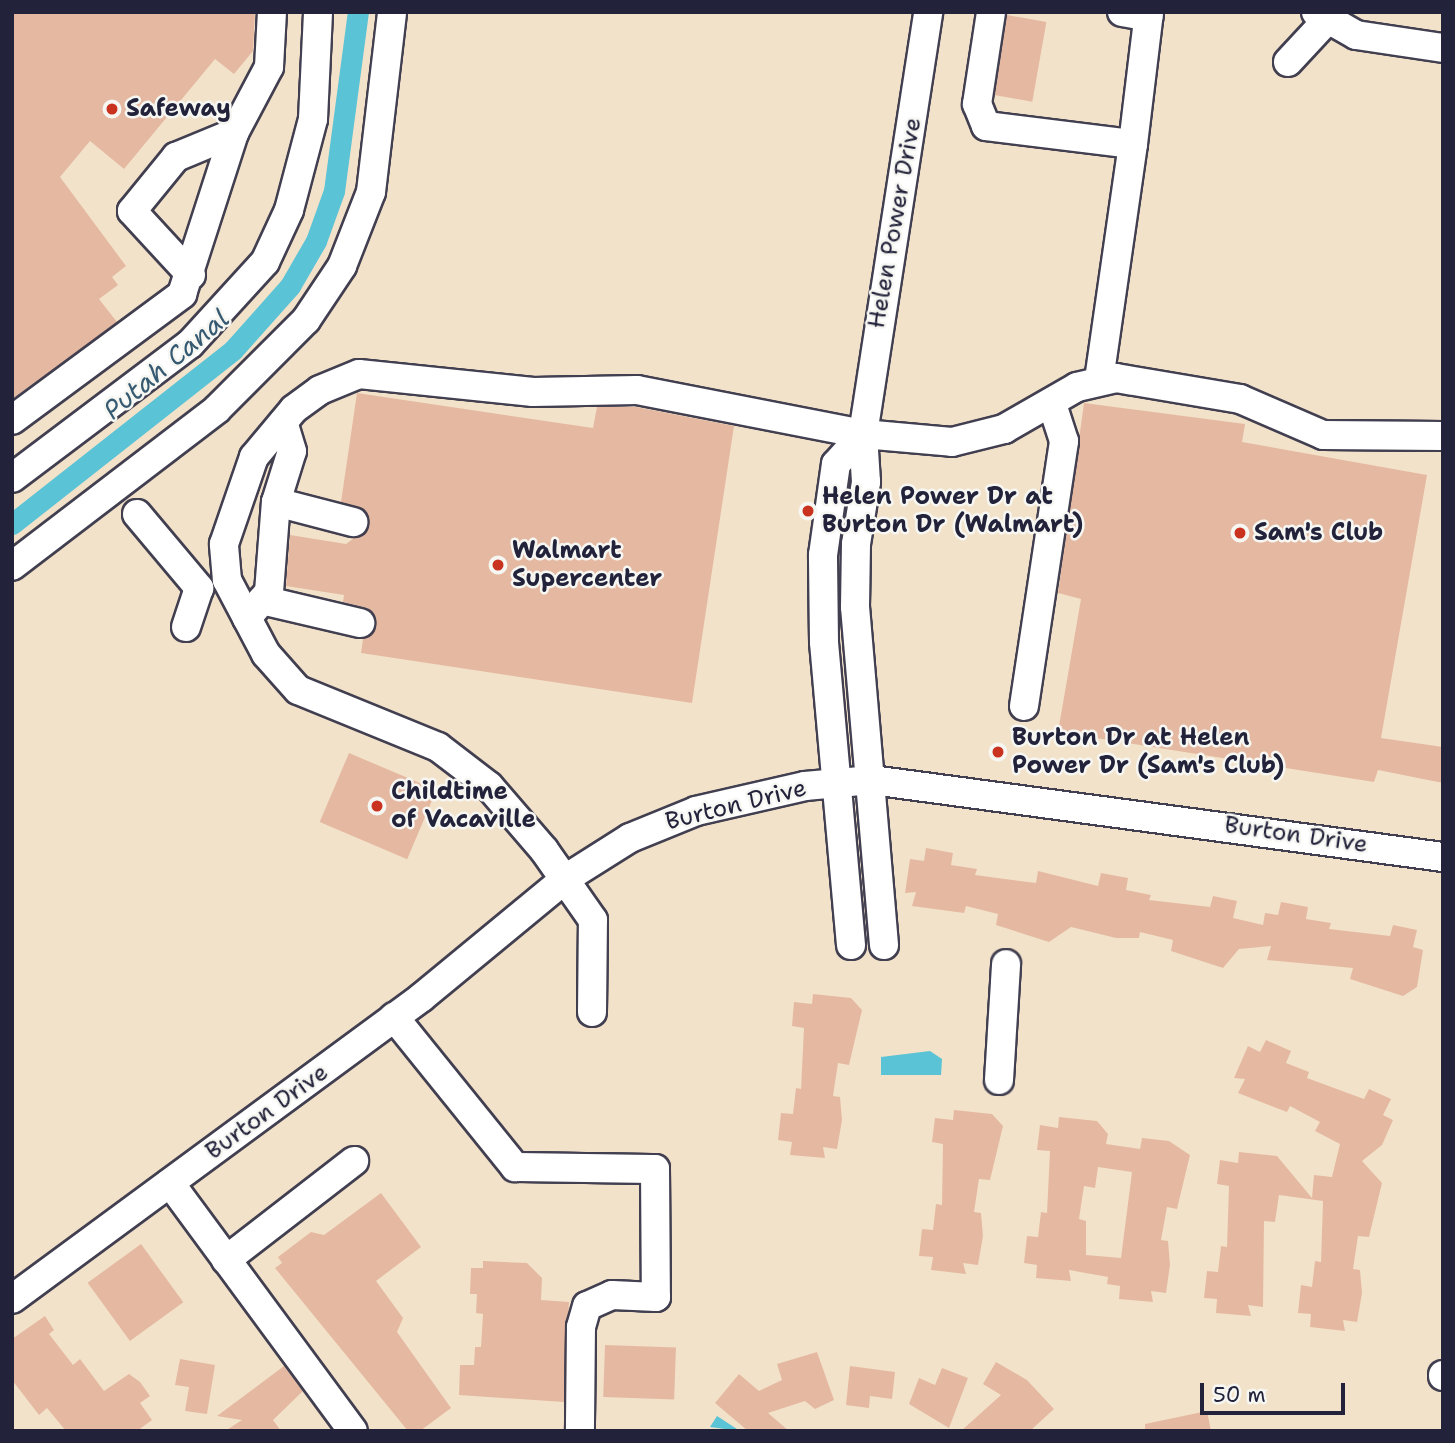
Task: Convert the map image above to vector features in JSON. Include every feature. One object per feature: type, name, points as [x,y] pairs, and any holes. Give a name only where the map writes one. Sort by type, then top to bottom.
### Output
[{"type":"street","points":[[12,420],[182,294],[191,275],[234,133],[269,67],[272,12]]},
{"type":"street","points":[[12,478],[190,344],[265,262],[289,210],[313,119],[318,12]]},
{"type":"street","points":[[12,566],[217,409],[306,320],[342,266],[371,192],[392,12]]},
{"type":"street","name":"Helen Power Drive","points":[[884,945],[872,780],[855,607],[866,482],[863,434],[928,12]]},
{"type":"street","points":[[986,126],[976,104],[991,12]]},
{"type":"street","points":[[986,126],[1000,117],[1102,131],[1118,125],[1140,14]]},
{"type":"street","points":[[1099,380],[1133,144],[1140,14]]},
{"type":"street","points":[[1288,62],[1322,15],[1356,34],[1443,48]]},
{"type":"street","points":[[986,126],[1133,144]]},
{"type":"street","points":[[191,275],[132,211],[176,157],[234,133]]},
{"type":"street","points":[[592,1012],[596,930],[565,879],[466,766],[438,747],[298,690],[266,654],[254,609],[227,580],[224,544],[254,457],[283,422],[320,390],[359,374],[533,392],[637,390],[863,434],[952,442],[1004,429],[1099,380],[1240,399],[1323,435],[1443,436]]},
{"type":"street","points":[[1024,706],[1063,441],[1052,404]]},
{"type":"street","points":[[254,609],[269,592],[276,502],[292,451],[283,422]]},
{"type":"street","points":[[851,945],[823,555],[836,464],[863,434]]},
{"type":"street","points":[[276,502],[353,522]]},
{"type":"street","points":[[137,513],[199,588],[186,627]]},
{"type":"street","points":[[254,609],[360,623]]},
{"type":"street","name":"Burton Drive","points":[[12,1299],[394,1017],[565,879],[663,822],[838,783],[872,780],[1443,858]]},
{"type":"street","points":[[999,1080],[1006,964]]},
{"type":"street","points":[[394,1017],[515,1167],[655,1170],[656,1297],[612,1295],[587,1306],[581,1327],[580,1431]]},
{"type":"street","points":[[226,1260],[354,1161]]},
{"type":"street","points":[[170,1183],[353,1431]]},
{"type":"water","points":[[930,1051],[942,1059],[941,1075],[881,1075],[881,1057]]},
{"type":"water","points":[[717,1416],[740,1431],[710,1427]]},
{"type":"building","points":[[12,12],[255,12],[253,51],[234,74],[215,59],[124,169],[90,141],[60,177],[126,266],[112,277],[118,285],[99,299],[117,322],[12,399]]},
{"type":"building","points":[[1007,15],[1046,22],[1032,102],[993,95]]},
{"type":"building","name":"Walmart Supercenter","points":[[357,393],[593,428],[597,407],[636,407],[734,426],[692,703],[361,653],[363,639],[376,626],[368,608],[343,602],[344,595],[286,586],[290,535],[346,544],[369,527],[364,510],[341,502]]},
{"type":"building","name":"Sam's Club","points":[[1084,403],[1245,424],[1242,442],[1427,475],[1381,738],[1443,747],[1443,783],[1378,770],[1374,782],[1058,732],[1081,599],[1058,593]]},
{"type":"building","name":"Childtime of Vacaville","points":[[349,753],[436,790],[407,859],[320,822]]},
{"type":"building","points":[[926,848],[953,853],[951,865],[977,869],[975,875],[1036,883],[1038,871],[1098,886],[1101,873],[1128,878],[1126,890],[1151,895],[1149,900],[1210,907],[1213,896],[1237,901],[1233,918],[1263,925],[1265,913],[1278,915],[1281,902],[1308,907],[1306,919],[1331,923],[1329,929],[1390,936],[1393,925],[1417,930],[1413,947],[1423,950],[1417,987],[1403,996],[1350,979],[1353,968],[1267,960],[1271,946],[1239,949],[1223,968],[1171,951],[1173,940],[1140,932],[1139,938],[1116,938],[1071,927],[1049,942],[996,925],[998,914],[966,906],[964,913],[912,906],[916,892],[905,893],[910,859],[924,861]]},
{"type":"building","points":[[813,994],[851,998],[862,1010],[849,1065],[838,1063],[833,1096],[840,1097],[842,1120],[837,1149],[823,1147],[825,1158],[790,1155],[792,1142],[778,1140],[781,1113],[793,1114],[796,1088],[801,1089],[804,1028],[792,1026],[794,1002],[812,1004]]},
{"type":"building","points":[[1266,1040],[1291,1051],[1286,1063],[1309,1072],[1307,1078],[1364,1099],[1369,1089],[1391,1099],[1383,1115],[1393,1120],[1382,1145],[1362,1161],[1382,1183],[1369,1237],[1358,1236],[1353,1269],[1360,1270],[1362,1293],[1357,1322],[1343,1320],[1345,1331],[1310,1327],[1311,1314],[1298,1313],[1301,1285],[1312,1287],[1315,1261],[1321,1262],[1323,1201],[1279,1195],[1275,1222],[1264,1221],[1263,1307],[1248,1305],[1251,1316],[1216,1313],[1217,1299],[1204,1298],[1207,1271],[1218,1272],[1221,1246],[1227,1247],[1229,1186],[1217,1184],[1220,1160],[1238,1163],[1239,1152],[1277,1156],[1312,1198],[1314,1175],[1332,1177],[1340,1144],[1315,1131],[1320,1122],[1290,1106],[1287,1112],[1238,1093],[1245,1079],[1234,1078],[1248,1046],[1260,1052]]},
{"type":"building","points":[[954,1110],[992,1114],[1003,1126],[990,1180],[979,1179],[974,1212],[981,1213],[983,1236],[978,1265],[963,1263],[966,1274],[931,1270],[933,1257],[919,1256],[922,1229],[933,1230],[936,1204],[942,1205],[943,1144],[932,1142],[935,1118],[953,1120]]},
{"type":"building","points":[[1059,1117],[1097,1121],[1108,1134],[1106,1144],[1140,1149],[1142,1138],[1169,1141],[1190,1155],[1177,1209],[1167,1207],[1161,1240],[1168,1241],[1170,1265],[1166,1293],[1151,1291],[1153,1302],[1119,1299],[1120,1286],[1107,1284],[1108,1277],[1069,1270],[1071,1281],[1036,1278],[1037,1265],[1024,1263],[1027,1236],[1038,1237],[1041,1212],[1047,1213],[1050,1151],[1037,1150],[1040,1125],[1058,1128]],"holes":[[[1098,1167],[1132,1172],[1121,1258],[1086,1255],[1086,1221],[1079,1219],[1084,1186],[1095,1188]]]},
{"type":"building","points":[[381,1193],[421,1247],[376,1281],[403,1318],[397,1332],[451,1408],[420,1431],[408,1431],[275,1268],[282,1263],[278,1257],[311,1232],[324,1235]]},
{"type":"building","points":[[141,1244],[183,1302],[130,1341],[88,1283]]},
{"type":"building","points":[[483,1261],[527,1263],[542,1278],[541,1300],[569,1302],[564,1402],[459,1395],[460,1365],[474,1365],[475,1347],[481,1347],[483,1314],[476,1313],[477,1294],[470,1294],[471,1268],[483,1268]]},
{"type":"building","points":[[45,1316],[54,1330],[49,1334],[73,1365],[80,1359],[104,1391],[129,1374],[140,1382],[150,1396],[140,1403],[152,1420],[137,1431],[66,1431],[47,1408],[39,1415],[12,1380],[12,1339]]},
{"type":"building","points":[[605,1345],[676,1347],[674,1399],[603,1397]]},
{"type":"building","points":[[817,1352],[834,1400],[815,1409],[805,1401],[768,1413],[789,1431],[748,1431],[715,1403],[739,1374],[759,1391],[782,1380],[777,1364]]},
{"type":"building","points":[[180,1359],[215,1365],[207,1414],[185,1411],[189,1387],[175,1385]]},
{"type":"building","points":[[996,1362],[1027,1380],[1054,1409],[1030,1431],[961,1431],[1001,1395],[983,1384]]},
{"type":"building","points":[[284,1366],[303,1391],[273,1420],[281,1431],[225,1431],[242,1420],[217,1416]]},
{"type":"building","points":[[850,1366],[895,1372],[892,1399],[870,1396],[869,1408],[846,1405]]},
{"type":"building","points":[[942,1368],[968,1378],[949,1428],[909,1404],[919,1378],[935,1385]]},
{"type":"building","points":[[1207,1411],[1211,1431],[1145,1431],[1145,1424]]},
{"type":"waterway","name":"Putah Canal","points":[[12,524],[233,350],[290,286],[316,241],[334,191],[358,12]]},
{"type":"place","name":"Safeway","points":[[112,109]]},
{"type":"place","name":"Helen Power Dr at Burton Dr (Walmart)","points":[[808,511]]},
{"type":"place","name":"Sam's Club","points":[[1240,533]]},
{"type":"place","name":"Walmart Supercenter","points":[[498,565]]},
{"type":"place","name":"Burton Dr at Helen Power Dr (Sam's Club)","points":[[998,752]]},
{"type":"place","name":"Childtime of Vacaville","points":[[377,806]]}]
